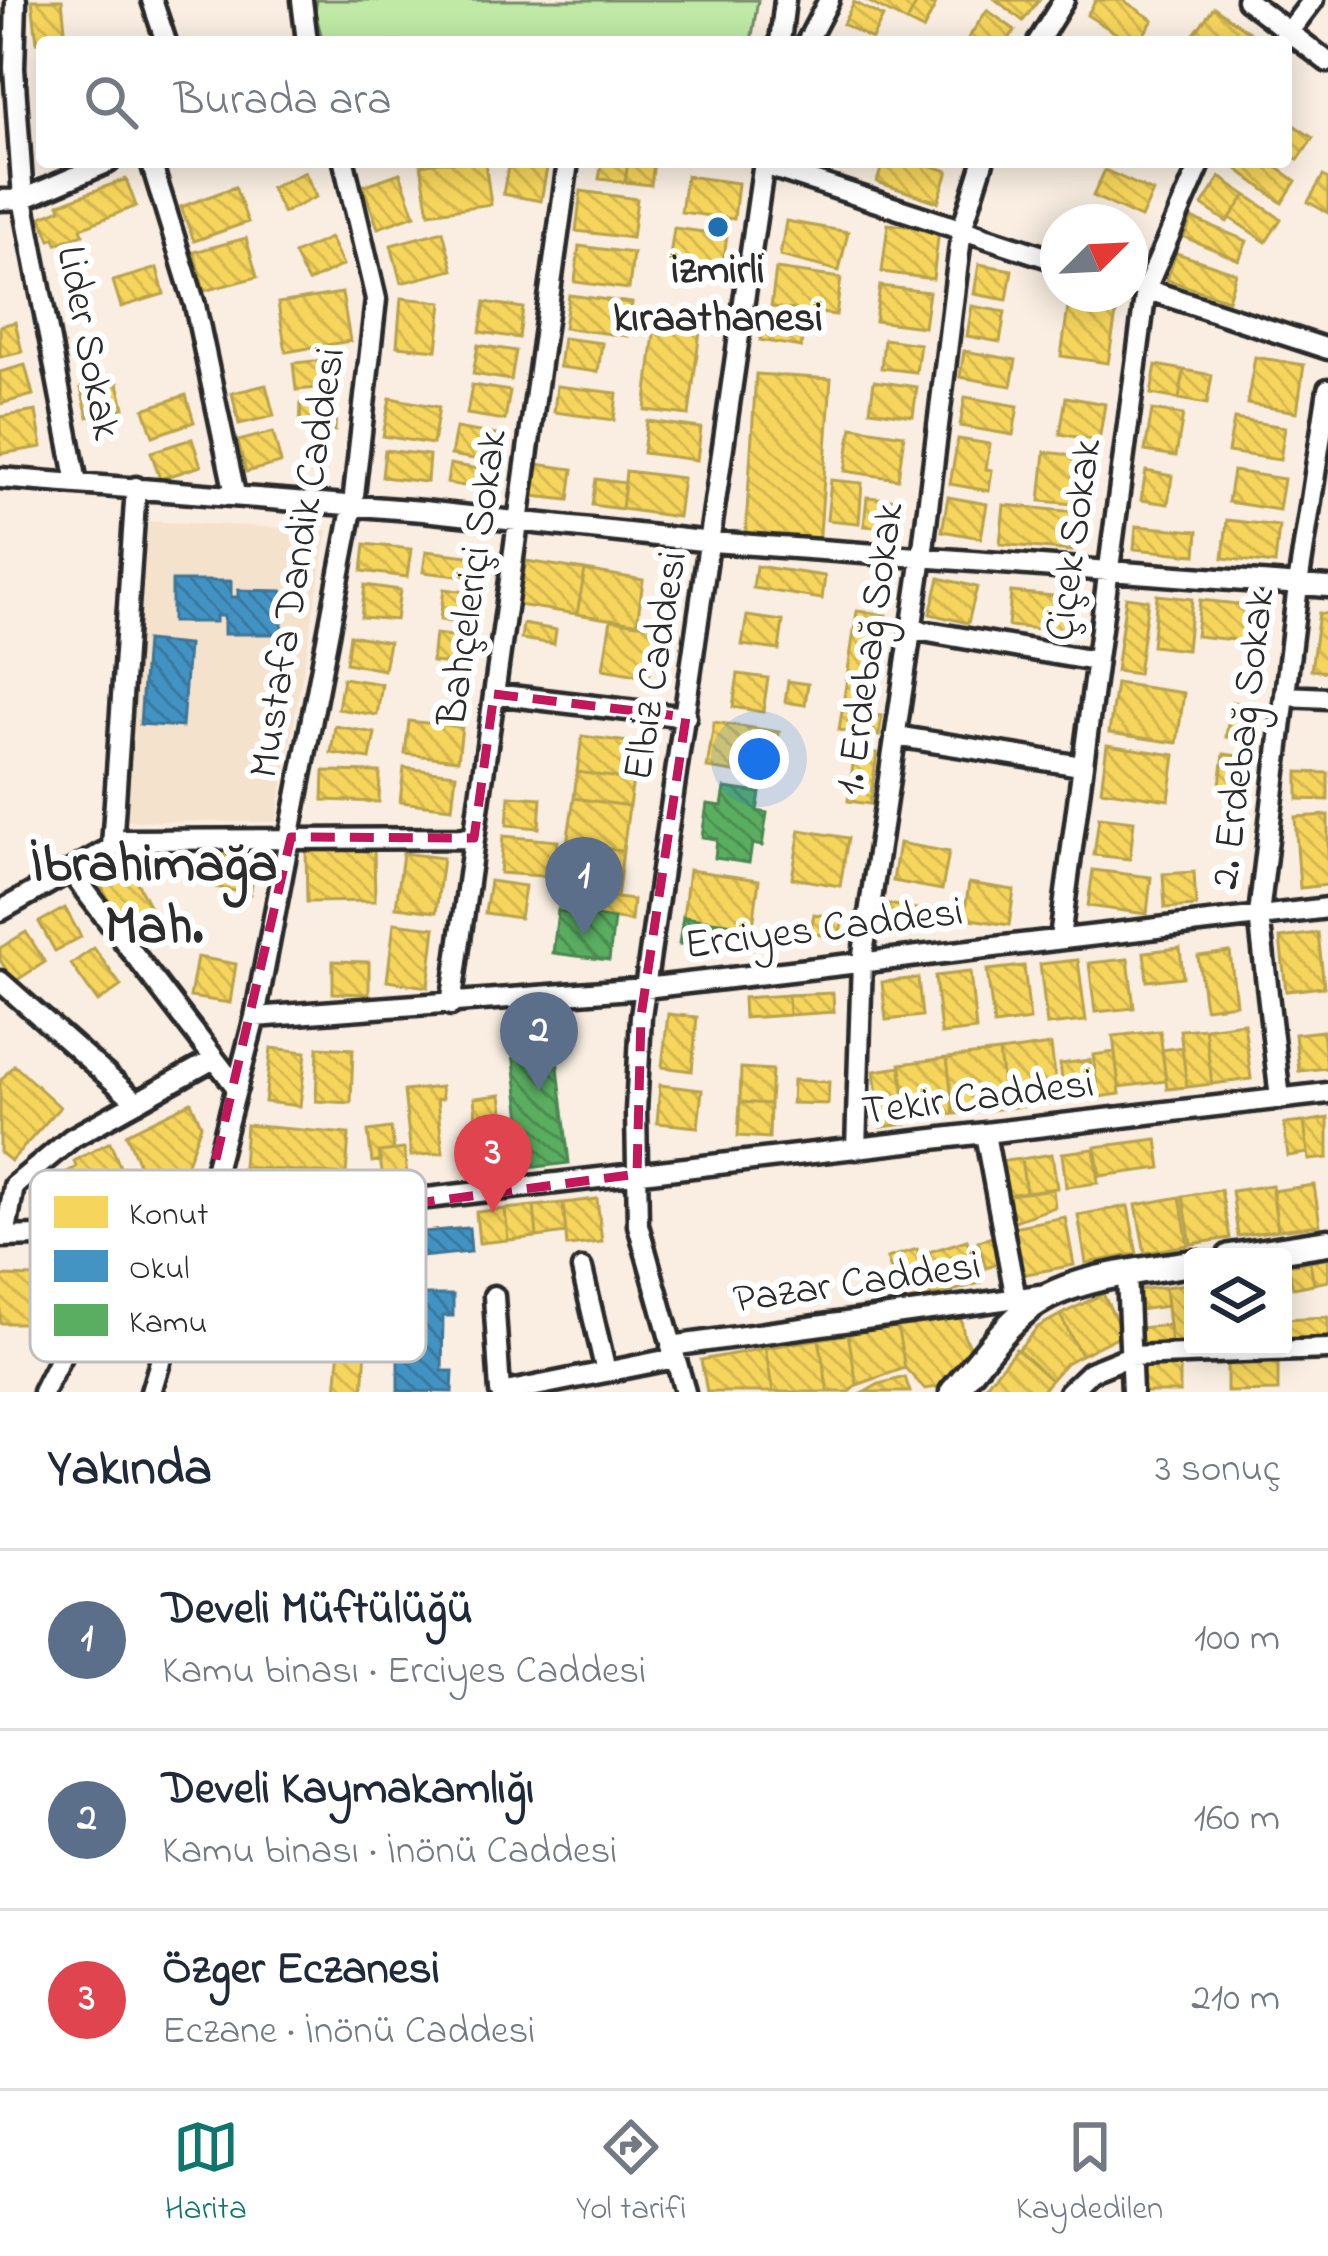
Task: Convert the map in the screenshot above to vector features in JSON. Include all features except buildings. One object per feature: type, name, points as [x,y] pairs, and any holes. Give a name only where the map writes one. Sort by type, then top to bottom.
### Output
[{"type":"main road","points":[[1288,1248],[1328,1242]]},
{"type":"main road","points":[[952,1392],[1016,1318],[1052,1294],[1184,1264]]},
{"type":"street","name":"Lider Sokak","points":[[16,0],[14,68],[22,199],[77,483]]},
{"type":"street","points":[[152,0],[164,36]]},
{"type":"street","points":[[302,0],[306,36]]},
{"type":"street","points":[[781,36],[785,0]]},
{"type":"street","points":[[810,36],[829,0]]},
{"type":"street","points":[[1042,36],[1064,0]]},
{"type":"street","points":[[1247,0],[1284,36]]},
{"type":"street","points":[[1286,36],[1312,0]]},
{"type":"street","points":[[1292,41],[1328,62]]},
{"type":"street","points":[[0,200],[22,199],[95,168]]},
{"type":"street","points":[[153,168],[195,305],[235,494]]},
{"type":"street","name":"Mustafa Dandik Caddesi","points":[[215,1170],[255,1017],[353,504],[376,299],[345,168]]},
{"type":"street","name":"Bahçeleriçi Sokak","points":[[451,1005],[567,168]]},
{"type":"street","name":"Elbiz Caddesi","points":[[685,1392],[638,1226],[638,1064],[645,988],[763,168]]},
{"type":"street","points":[[776,168],[1040,254]]},
{"type":"street","name":"1. Erdebağ Sokak","points":[[856,1149],[862,961],[922,557],[962,229],[980,168]]},
{"type":"street","name":"Çiçek Sokak","points":[[1148,267],[1199,168]]},
{"type":"street","points":[[1148,289],[1328,349]]},
{"type":"street","name":"Çiçek Sokak","points":[[1060,938],[1135,312]]},
{"type":"street","name":"2. Erdebağ Sokak","points":[[1280,1099],[1259,915],[1298,584],[1328,389]]},
{"type":"street","points":[[0,478],[353,504],[712,542],[1328,587]]},
{"type":"street","points":[[112,847],[136,487]]},
{"type":"street","points":[[911,629],[1095,661]]},
{"type":"street","points":[[494,694],[686,717]]},
{"type":"street","points":[[1285,697],[1328,698]]},
{"type":"street","points":[[895,736],[1081,766]]},
{"type":"street","points":[[0,911],[125,840],[474,838]]},
{"type":"street","points":[[70,871],[237,1088]]},
{"type":"street","name":"Erciyes Caddesi","points":[[255,1017],[645,988],[1328,908]]},
{"type":"street","points":[[0,981],[137,1102]]},
{"type":"street","points":[[2,1237],[7,1179],[214,1059]]},
{"type":"street","name":"Tekir Caddesi","points":[[426,1198],[1328,1093]]},
{"type":"street","points":[[986,1135],[1016,1299]]},
{"type":"street","points":[[583,1269],[605,1372]]},
{"type":"street","points":[[1126,1274],[1132,1392]]},
{"type":"street","name":"Pazar Caddesi","points":[[503,1392],[605,1372],[673,1352],[1052,1294]]},
{"type":"street","points":[[494,1296],[503,1392]]},
{"type":"street","points":[[1069,1392],[1090,1372],[1130,1356],[1328,1349]]},
{"type":"street","points":[[43,1392],[58,1362]]},
{"type":"street","name":"Mustafa Dandik Caddesi","points":[[151,1392],[160,1362]]},
{"type":"highlighted area","points":[[494,694],[686,717],[641,1016],[637,1174],[199,1232],[291,837],[474,838]]},
{"type":"shaded area","points":[[144,521],[328,530],[276,822],[127,821]]},
{"type":"green space","points":[[317,0],[758,0],[752,36],[321,36]]},
{"type":"place","name":"izmirli kıraathanesi","points":[[718,227]]},
{"type":"place","name":"Develi Müftülüğü","points":[[584,936]]},
{"type":"place","name":"Develi Kaymakamlığı","points":[[539,1091]]},
{"type":"place","name":"Özger Eczanesi","points":[[493,1213]]},
{"type":"district","name":"İbrahimağa Mah.","points":[[154,898]]}]
